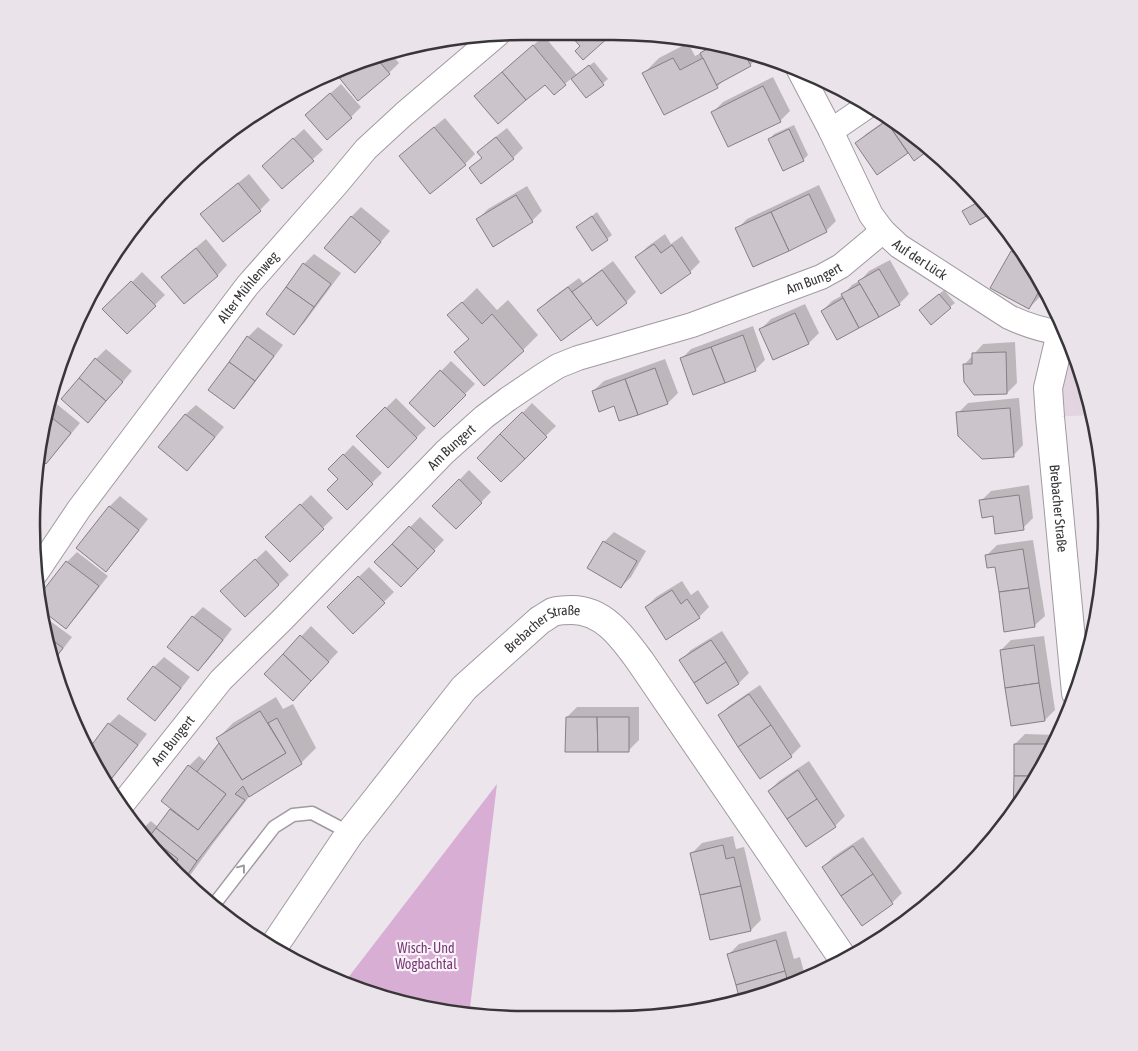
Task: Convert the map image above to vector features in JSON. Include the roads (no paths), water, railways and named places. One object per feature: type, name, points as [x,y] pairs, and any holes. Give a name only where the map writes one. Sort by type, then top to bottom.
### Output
[{"type":"street","name":"Alter Mühlenweg","points":[[42,564],[78,509],[247,286],[336,186],[366,149],[489,41]]},
{"type":"street","name":"Auf der Lück","points":[[804,80],[832,131],[871,215],[883,231],[899,246],[1009,317],[1037,329],[1056,330]]},
{"type":"street","points":[[832,131],[862,110]]},
{"type":"street","name":"Am Bungert","points":[[126,800],[221,680],[445,452],[484,417],[558,366],[578,358],[692,325],[821,277],[841,266],[883,231]]},
{"type":"street","name":"Brebacher Straße","points":[[1060,338],[1048,388],[1074,674]]},
{"type":"street","name":"Brebacher Straße","points":[[277,942],[350,833],[464,688],[540,620],[552,612],[576,610],[593,614],[608,623],[622,637],[840,954]]},
{"type":"lane","points":[[217,901],[274,826],[293,815],[312,813],[350,833]]},
{"type":"park label","name":"Wisch- Und Wogbachtal","points":[[426,956]]}]
